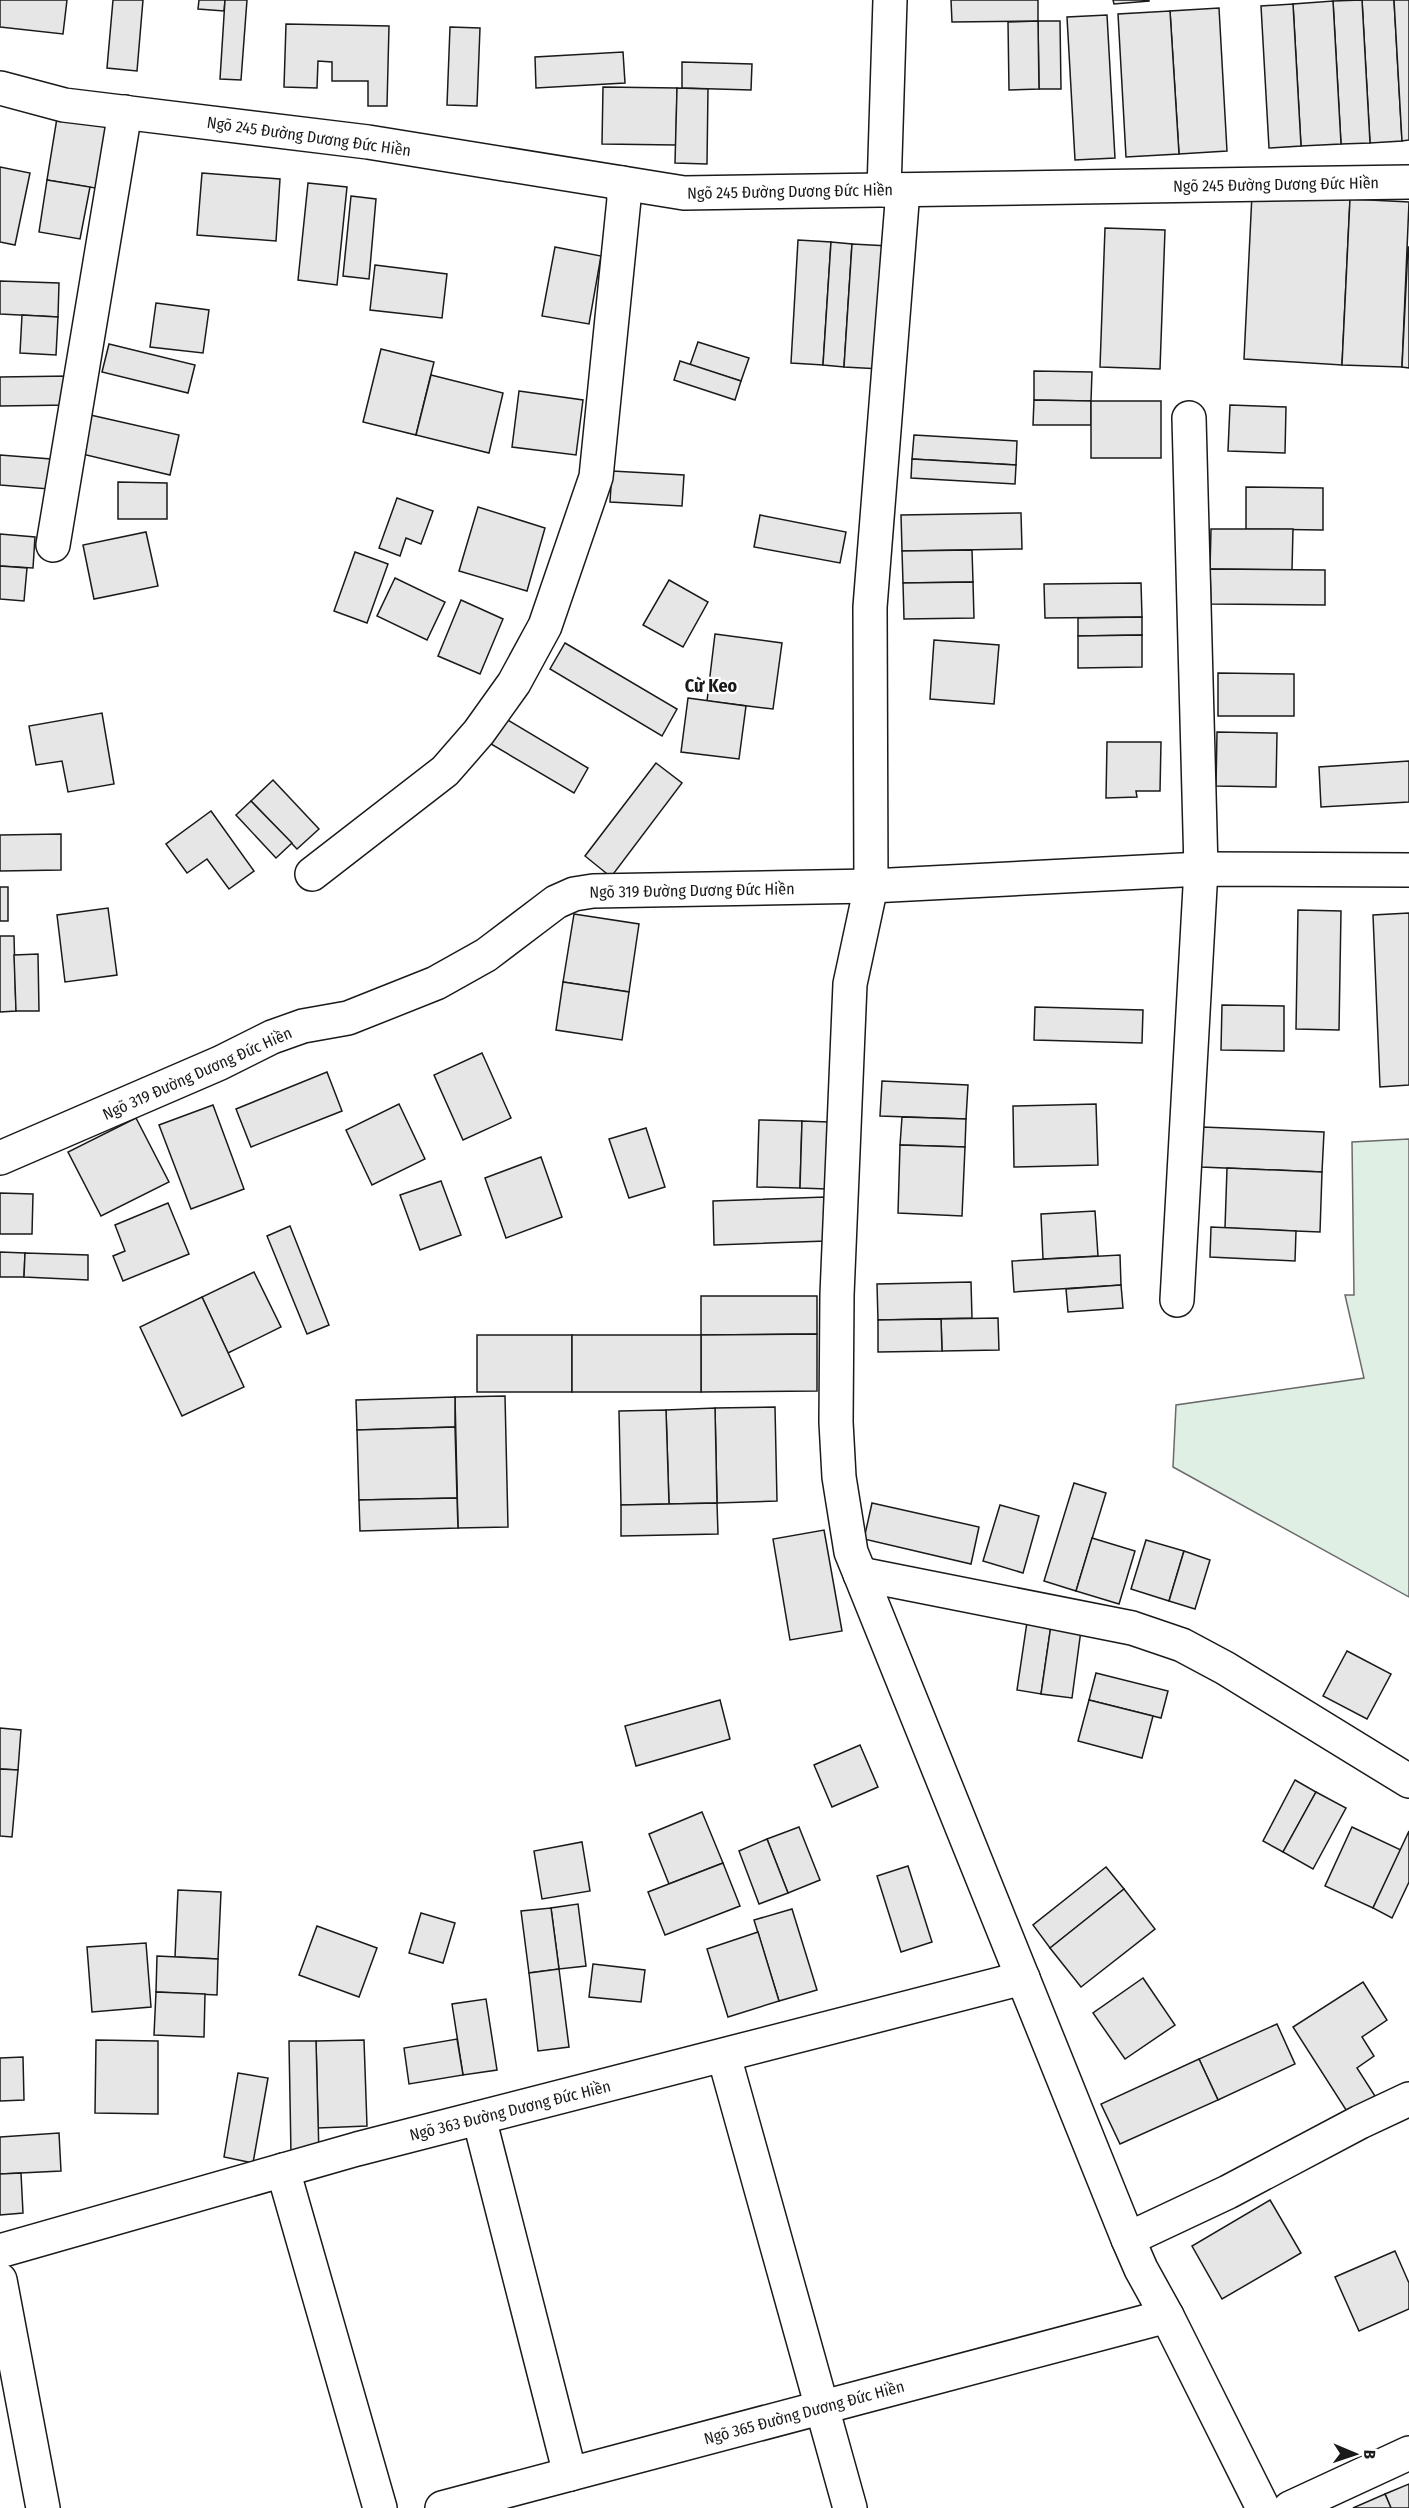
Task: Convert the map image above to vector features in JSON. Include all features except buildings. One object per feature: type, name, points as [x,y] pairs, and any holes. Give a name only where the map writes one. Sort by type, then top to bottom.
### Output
[{"type":"street","points":[[890,0],[893,190],[870,607],[871,886],[850,984],[837,1294],[838,1477],[851,1552],[1128,2239],[1141,2269],[1263,2508]]},
{"type":"street","name":"Ngõ 245 Đường Dương Đức Hiền","points":[[0,88],[64,105],[368,142],[684,193],[1409,182]]},
{"type":"street","points":[[53,544],[124,112]]},
{"type":"street","points":[[312,874],[445,771],[479,732],[514,683],[545,626],[596,477],[624,199],[622,183]]},
{"type":"street","points":[[1177,1300],[1201,868],[1189,418]]},
{"type":"street","name":"Ngõ 319 Đường Dương Đức Hiền","points":[[0,1158],[220,1063],[272,1037],[303,1026],[348,1018],[436,983],[486,955],[524,928],[545,909],[574,894],[593,891],[871,886],[1201,868],[1409,870]]},
{"type":"street","points":[[860,1574],[1132,1628],[1182,1645],[1225,1668],[1409,1781]]},
{"type":"street","name":"Ngõ 363 Đường Dương Đức Hiền","points":[[0,2251],[283,2170],[1023,1978]]},
{"type":"street","points":[[724,2056],[850,2508]]},
{"type":"street","points":[[1128,2239],[1228,2192],[1360,2122],[1409,2099]]},
{"type":"street","points":[[479,2118],[570,2474]]},
{"type":"street","points":[[283,2170],[380,2508]]},
{"type":"street","points":[[0,2280],[43,2508]]},
{"type":"street","name":"Ngõ 365 Đường Dương Đức Hiền","points":[[442,2508],[1167,2316]]},
{"type":"street","points":[[1290,2508],[1409,2453]]},
{"type":"green space","points":[[1409,1139],[1409,1597],[1173,1467],[1176,1405],[1364,1378],[1345,1295],[1354,1295],[1352,1142]]},
{"type":"district","name":"Cừ Keo","points":[[711,686]]}]
